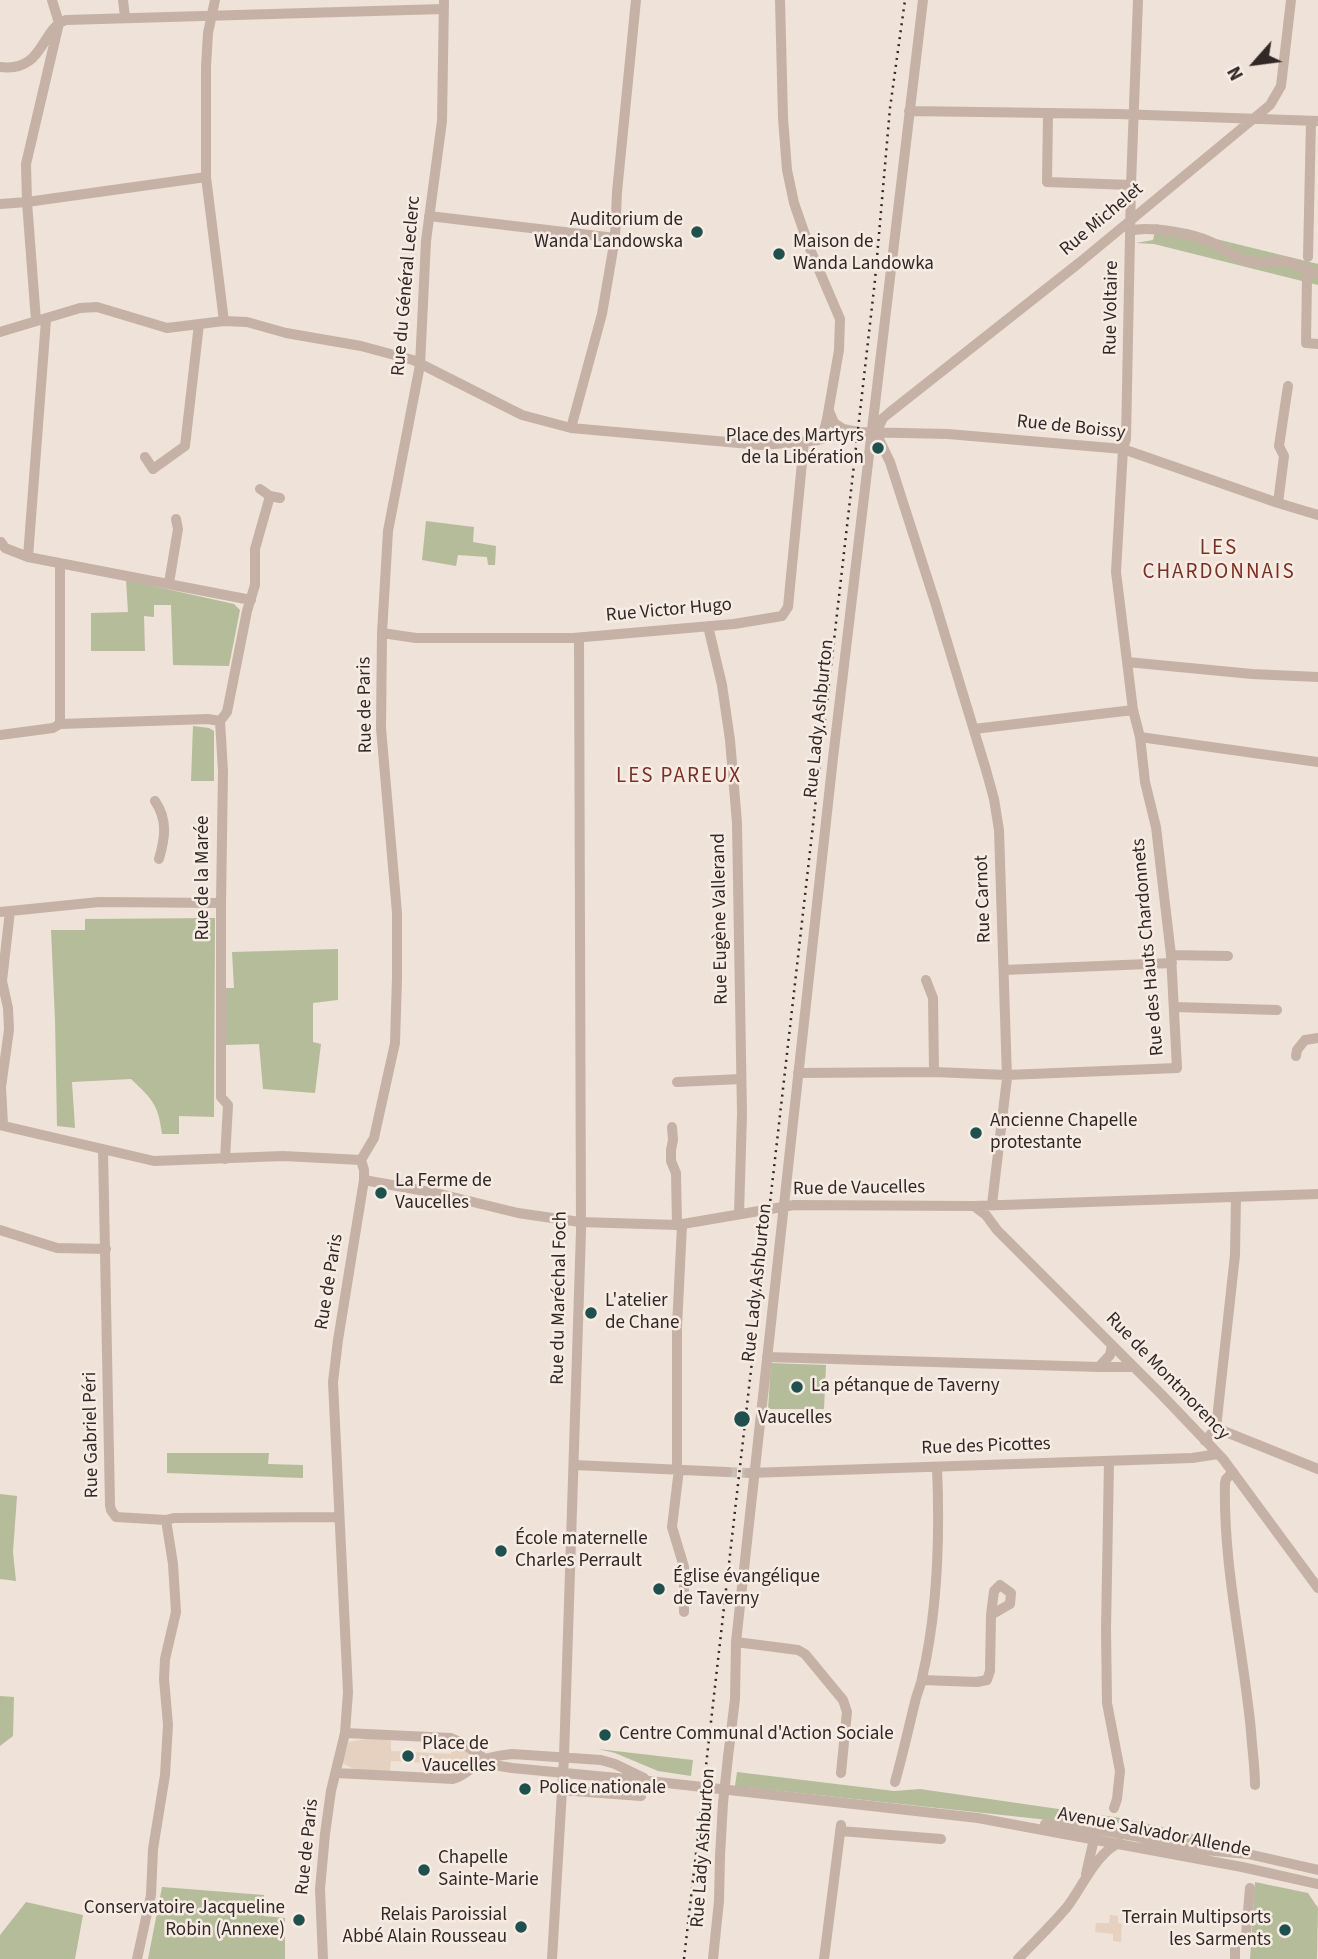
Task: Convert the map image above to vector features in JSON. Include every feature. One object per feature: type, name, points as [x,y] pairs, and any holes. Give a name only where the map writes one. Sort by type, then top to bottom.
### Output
[{"type":"street","points":[[28,557],[41,320],[27,202],[26,164],[59,23],[51,0]]},
{"type":"street","points":[[123,0],[125,17]]},
{"type":"street","points":[[215,0],[208,33],[206,67],[206,177],[224,321]]},
{"type":"street","points":[[571,428],[602,314],[615,238],[617,189],[636,0]]},
{"type":"street","points":[[780,0],[783,118],[794,203],[840,319],[839,350],[824,431],[808,442]]},
{"type":"street","points":[[888,457],[881,454],[869,457],[874,433],[923,0]]},
{"type":"street","name":"Rue Voltaire","points":[[1126,660],[1116,572],[1123,449],[1126,439],[1138,0]]},
{"type":"street","name":"Rue Michelet","points":[[874,433],[883,418],[1274,101],[1281,86],[1292,0]]},
{"type":"street","points":[[0,67],[12,68],[30,60],[59,23],[66,20],[444,4]]},
{"type":"street","name":"Rue du Général Leclerc","points":[[383,615],[387,538],[420,365],[429,216],[442,121],[444,4]]},
{"type":"street","points":[[909,111],[1314,121],[1308,257]]},
{"type":"street","points":[[1048,114],[1047,182],[1132,185]]},
{"type":"street","points":[[0,204],[206,177]]},
{"type":"street","points":[[429,216],[615,238]]},
{"type":"street","points":[[1131,231],[1137,229],[1208,240],[1244,260],[1286,261],[1313,276],[1306,343],[1318,344]]},
{"type":"street","name":"Rue de Boissy","points":[[0,332],[80,308],[97,307],[167,328],[224,321],[247,323],[361,346],[413,360],[522,415],[571,428],[761,445],[808,442],[852,432],[948,434],[1123,449],[1318,515]]},
{"type":"street","points":[[145,457],[153,469],[185,446],[199,324]]},
{"type":"street","points":[[1278,503],[1284,456],[1279,446],[1288,386]]},
{"type":"street","points":[[828,410],[834,423],[852,432]]},
{"type":"street","points":[[874,433],[888,457]]},
{"type":"street","name":"Rue Victor Hugo","points":[[382,633],[416,638],[579,638],[778,617],[786,611],[808,442]]},
{"type":"street","name":"Rue Lady Ashburton","points":[[713,1959],[719,1902],[723,1803],[735,1699],[736,1642],[751,1473],[768,1357],[797,1073],[869,457]]},
{"type":"street","name":"Rue Carnot","points":[[888,457],[974,729],[994,799],[999,830],[1007,1074],[992,1204]]},
{"type":"street","name":"Rue de la Marée","points":[[225,1159],[228,1105],[221,1097],[223,771],[220,721],[227,712],[247,611],[255,585],[255,548],[275,497],[260,489]]},
{"type":"street","points":[[169,583],[178,529],[176,519]]},
{"type":"street","points":[[1,542],[5,548],[28,557],[251,600]]},
{"type":"street","points":[[60,563],[60,724]]},
{"type":"street","name":"Rue de Paris","points":[[323,1959],[320,1889],[326,1826],[345,1733],[348,1692],[334,1369],[364,1180],[365,1170],[361,1160],[373,1138],[394,1043],[397,978],[397,913],[381,728],[383,615]]},
{"type":"street","name":"Rue Eugène Vallerand","points":[[708,626],[722,685],[735,802],[741,1079],[739,1214]]},
{"type":"street","name":"Rue du Maréchal Foch","points":[[552,1959],[564,1756],[580,1222],[579,638]]},
{"type":"street","points":[[974,729],[1133,710],[1126,660],[1252,674],[1318,677]]},
{"type":"street","name":"Rue des Hauts Chardonnets","points":[[797,1073],[1007,1074],[1177,1068],[1171,959],[1156,827],[1145,782],[1140,737],[1133,710]]},
{"type":"street","points":[[0,735],[53,728],[60,724],[208,719],[220,721]]},
{"type":"street","points":[[1140,737],[1318,762]]},
{"type":"street","points":[[155,801],[163,812],[164,841],[159,859]]},
{"type":"street","points":[[221,903],[99,902],[5,911],[1,981],[8,1008],[9,1030],[1,1087],[1,1125],[154,1161],[283,1156],[361,1160]]},
{"type":"street","points":[[1004,970],[1228,956]]},
{"type":"street","points":[[926,980],[933,998],[934,1072]]},
{"type":"street","points":[[1175,1006],[1277,1010]]},
{"type":"street","points":[[1296,1056],[1297,1050],[1306,1040],[1318,1038]]},
{"type":"street","points":[[677,1082],[741,1079]]},
{"type":"street","points":[[673,1127],[671,1161],[676,1172],[680,1225],[677,1327],[678,1469],[672,1527],[684,1567],[684,1612]]},
{"type":"street","name":"Rue Gabriel Péri","points":[[103,1150],[111,1510],[116,1517],[166,1520]]},
{"type":"street","name":"Rue de Vaucelles","points":[[364,1180],[436,1193],[518,1213],[580,1222],[680,1225],[794,1205],[1026,1205],[1318,1194]]},
{"type":"street","points":[[1205,1441],[1216,1428],[1236,1255],[1236,1197]]},
{"type":"street","name":"Rue de Montmorency","points":[[974,1206],[986,1215],[997,1230],[1218,1454],[1318,1588]]},
{"type":"street","points":[[0,1230],[57,1248],[106,1249]]},
{"type":"street","points":[[1100,1367],[1110,1355],[1112,1345]]},
{"type":"street","points":[[768,1357],[1135,1367]]},
{"type":"street","points":[[1216,1428],[1318,1469]]},
{"type":"street","name":"Rue des Picottes","points":[[751,1473],[1109,1461],[1206,1457],[1218,1454]]},
{"type":"street","points":[[1109,1461],[1107,1703],[1119,1771],[1114,1808]]},
{"type":"street","points":[[574,1465],[727,1472]]},
{"type":"street","points":[[895,1782],[922,1680],[930,1632],[936,1579],[937,1467]]},
{"type":"street","points":[[1233,1472],[1228,1475],[1225,1483],[1226,1528],[1247,1693],[1255,1784]]},
{"type":"street","points":[[137,1959],[150,1898],[153,1849],[166,1765],[168,1725],[165,1659],[176,1612],[173,1564],[166,1520],[339,1517]]},
{"type":"street","points":[[922,1680],[987,1681],[990,1671],[991,1615]]},
{"type":"street","points":[[736,1642],[798,1650],[805,1654],[843,1700],[847,1712],[841,1773]]},
{"type":"street","points":[[336,1773],[453,1779],[485,1759],[462,1742],[451,1738],[345,1733]]},
{"type":"street","name":"Avenue Salvador Allende","points":[[485,1759],[512,1754],[564,1756],[608,1762],[649,1781]]},
{"type":"street","name":"Avenue Salvador Allende","points":[[485,1759],[500,1767],[1087,1828],[1182,1848],[1248,1854],[1318,1870]]},
{"type":"street","points":[[561,1790],[641,1796]]},
{"type":"street","name":"Avenue Salvador Allende","points":[[984,1819],[1119,1843],[1318,1884]]},
{"type":"street","points":[[824,1959],[841,1828],[941,1839]]},
{"type":"street","points":[[1085,1880],[1094,1839],[1101,1836],[1150,1840]]},
{"type":"street","points":[[1018,1959],[1066,1908],[1103,1855],[1119,1843]]},
{"type":"street","points":[[1235,1959],[1236,1943],[1246,1936],[1250,1888]]},
{"type":"green space","points":[[1155,224],[1318,264],[1318,285],[1154,244],[1136,243],[1153,240]]},
{"type":"green space","points":[[426,521],[474,527],[473,542],[496,546],[495,565],[488,565],[487,557],[458,555],[456,566],[422,560]]},
{"type":"green space","points":[[126,580],[234,604],[240,610],[229,666],[173,665],[171,605],[154,605],[154,617],[144,616],[145,651],[91,651],[91,613],[128,612]]},
{"type":"green space","points":[[193,726],[214,731],[214,781],[191,781]]},
{"type":"green space","points":[[215,918],[214,1117],[179,1116],[179,1134],[162,1134],[159,1116],[153,1103],[131,1079],[72,1082],[75,1128],[57,1126],[51,930],[85,930],[85,919]]},
{"type":"green space","points":[[338,949],[338,1000],[313,1003],[313,1042],[321,1044],[315,1093],[263,1089],[259,1044],[224,1045],[224,988],[234,988],[232,952]]},
{"type":"green space","name":"La pétanque de Taverny","points":[[771,1363],[826,1365],[824,1409],[768,1409]]},
{"type":"green space","points":[[167,1453],[269,1453],[268,1464],[303,1465],[303,1478],[167,1473]]},
{"type":"green space","points":[[0,1494],[17,1496],[13,1552],[16,1581],[0,1579]]},
{"type":"green space","points":[[0,1696],[14,1697],[13,1736],[0,1746]]},
{"type":"green space","points":[[598,1749],[693,1760],[691,1776],[658,1771]]},
{"type":"green space","points":[[737,1772],[894,1791],[920,1789],[1121,1818],[1119,1823],[1085,1819],[1076,1823],[735,1786]]},
{"type":"green space","points":[[1125,1819],[1242,1845],[1239,1848],[1154,1836],[1142,1829],[1124,1825]]},
{"type":"green space","name":"Terrain Multipsorts les Sarments","points":[[1255,1882],[1308,1893],[1318,1908],[1317,1959],[1250,1959]]},
{"type":"green space","points":[[162,1887],[264,1895],[264,1916],[285,1918],[285,1959],[148,1959]]},
{"type":"green space","points":[[26,1902],[83,1915],[75,1959],[0,1959],[0,1935]]},
{"type":"shaded area","name":"Place de Vaucelles","points":[[371,1738],[391,1740],[391,1751],[451,1754],[452,1743],[471,1754],[474,1760],[455,1774],[450,1774],[450,1764],[391,1761],[390,1771],[360,1772],[342,1763],[348,1742]]},
{"type":"shaded area","points":[[1110,1915],[1118,1916],[1118,1923],[1122,1924],[1121,1942],[1113,1941],[1113,1934],[1095,1932],[1096,1923],[1109,1923]]},
{"type":"tunnel","points":[[727,1472],[748,1473]]},
{"type":"railway","points":[[684,1959],[875,280],[890,108],[905,0]]},
{"type":"place","name":"Auditorium de Wanda Landowska","points":[[697,232]]},
{"type":"place","name":"Maison de Wanda Landowka","points":[[779,254]]},
{"type":"place","name":"Place des Martyrs de la Libération","points":[[878,448]]},
{"type":"place","name":"Ancienne Chapelle protestante","points":[[976,1133]]},
{"type":"place","name":"La Ferme de Vaucelles","points":[[381,1193]]},
{"type":"place","name":"L'atelier de Chane","points":[[591,1313]]},
{"type":"place","name":"La pétanque de Taverny","points":[[797,1387]]},
{"type":"place","name":"Vaucelles","points":[[742,1419]]},
{"type":"place","name":"École maternelle Charles Perrault","points":[[501,1551]]},
{"type":"place","name":"Église évangélique de Taverny","points":[[659,1589]]},
{"type":"place","name":"Centre Communal d'Action Sociale","points":[[605,1735]]},
{"type":"place","name":"Place de Vaucelles","points":[[408,1756]]},
{"type":"place","name":"Police nationale","points":[[525,1789]]},
{"type":"place","name":"Chapelle Sainte-Marie","points":[[424,1870]]},
{"type":"place","name":"Conservatoire Jacqueline Robin (Annexe)","points":[[299,1920]]},
{"type":"place","name":"Relais Paroissial Abbé Alain Rousseau","points":[[521,1927]]},
{"type":"place","name":"Terrain Multipsorts les Sarments","points":[[1285,1930]]},
{"type":"district","name":"LES CHARDONNAIS","points":[[1219,561]]},
{"type":"district","name":"LES PAREUX","points":[[679,777]]}]
